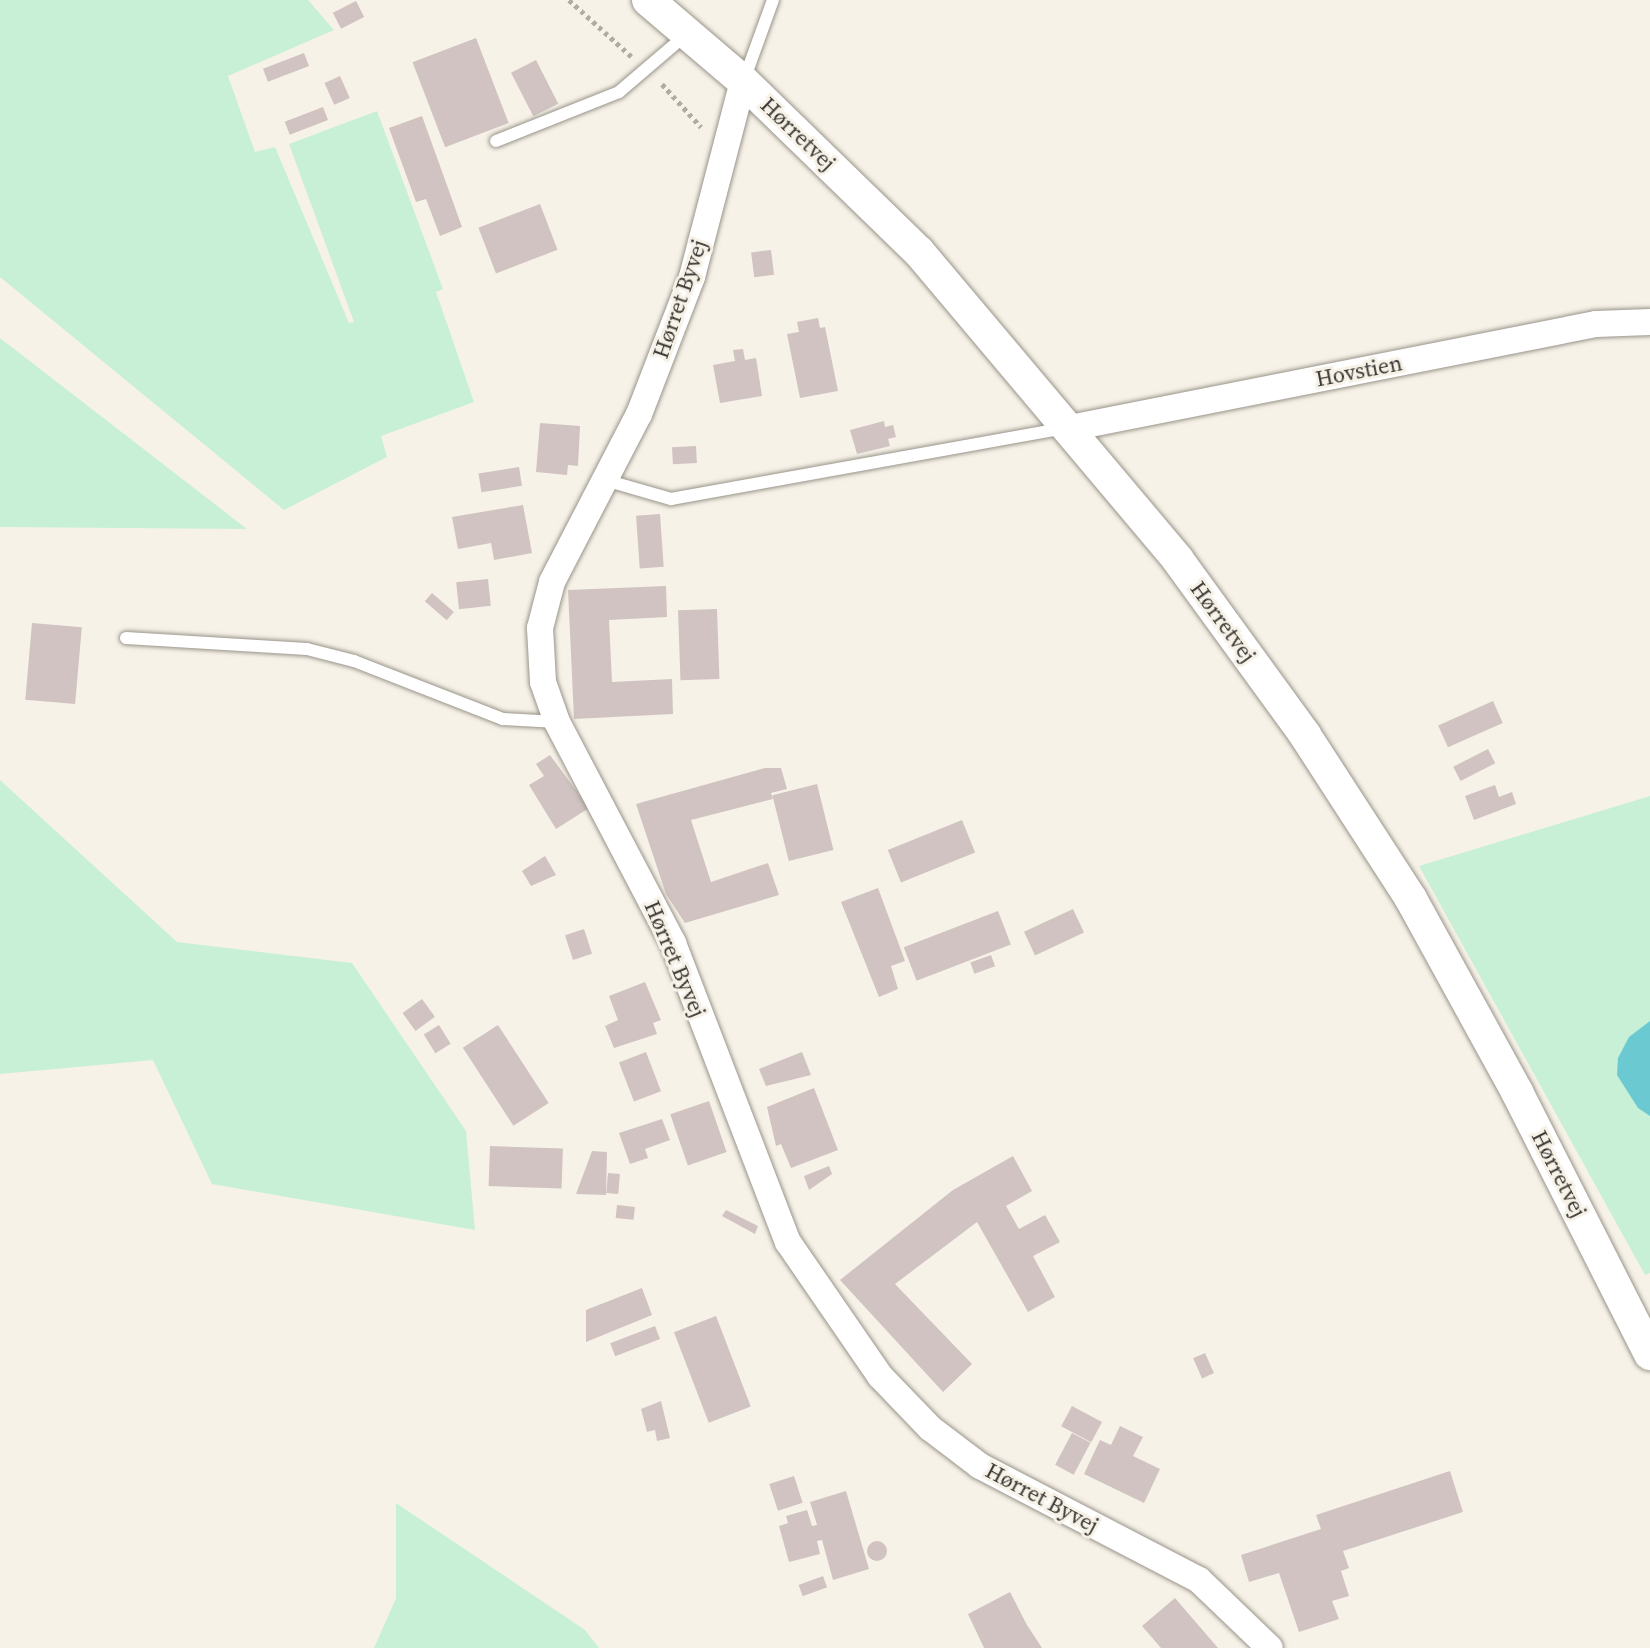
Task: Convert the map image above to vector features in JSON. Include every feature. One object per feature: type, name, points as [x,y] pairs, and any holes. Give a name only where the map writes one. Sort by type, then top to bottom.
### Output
[{"type":"street","name":"Hørretvej","points":[[648,0],[743,81],[919,252],[1178,560],[1305,735],[1411,899],[1517,1092],[1650,1354]]},
{"type":"street","name":"Hørret Byvej","points":[[743,81],[692,277],[639,414],[552,582],[540,628],[543,682],[557,722],[673,943],[788,1242],[880,1376],[930,1428],[980,1466],[1199,1580],[1270,1648]]},
{"type":"street","name":"Hovstien","points":[[1070,428],[1596,324],[1650,322]]},
{"type":"lane","points":[[743,81],[773,0]]},
{"type":"lane","points":[[496,141],[619,92],[687,34]]},
{"type":"lane","points":[[605,480],[671,499],[1070,428]]},
{"type":"lane","points":[[126,638],[307,649],[354,661],[503,719],[557,722]]},
{"type":"green space","points":[[0,0],[308,0],[334,30],[228,76],[255,152],[275,147],[349,323],[354,322],[289,144],[377,111],[443,289],[436,292],[474,402],[381,436],[387,457],[284,510],[0,277]]},
{"type":"green space","points":[[0,338],[247,529],[0,527]]},
{"type":"green space","points":[[0,780],[177,942],[352,963],[466,1131],[475,1230],[212,1184],[153,1060],[0,1074]]},
{"type":"green space","points":[[1650,796],[1650,1273],[1645,1275],[1419,866]]},
{"type":"green space","points":[[396,1503],[585,1630],[599,1648],[374,1648],[396,1598]]},
{"type":"water","points":[[1650,1021],[1650,1116],[1638,1108],[1617,1075],[1618,1058],[1629,1037]]},
{"type":"building","points":[[356,1],[364,17],[341,29],[333,13]]},
{"type":"building","points":[[476,38],[509,123],[445,147],[413,62]]},
{"type":"building","points":[[304,53],[309,66],[268,82],[263,69]]},
{"type":"building","points":[[536,60],[558,104],[533,116],[511,73]]},
{"type":"building","points":[[340,76],[350,98],[334,105],[324,83]]},
{"type":"building","points":[[323,107],[328,120],[290,135],[285,122]]},
{"type":"building","points":[[422,116],[462,227],[440,236],[426,199],[416,202],[389,128]]},
{"type":"building","points":[[540,204],[558,250],[496,273],[478,228]]},
{"type":"building","points":[[771,250],[774,275],[754,277],[751,252]]},
{"type":"building","points":[[818,318],[820,328],[825,327],[838,391],[800,398],[787,334],[799,332],[797,322]]},
{"type":"building","points":[[743,349],[745,360],[756,358],[762,396],[720,403],[713,365],[735,361],[733,350]]},
{"type":"building","points":[[884,421],[885,427],[893,425],[896,437],[888,439],[890,446],[857,454],[850,430]]},
{"type":"building","points":[[540,423],[580,426],[578,466],[568,465],[567,475],[536,472]]},
{"type":"building","points":[[696,446],[697,463],[673,464],[672,447]]},
{"type":"building","points":[[519,467],[522,486],[481,492],[479,473]]},
{"type":"building","points":[[523,505],[532,553],[494,560],[491,543],[458,549],[452,517]]},
{"type":"building","points":[[660,514],[664,567],[640,569],[636,516]]},
{"type":"building","points":[[488,579],[491,606],[459,609],[456,582]]},
{"type":"building","points":[[666,586],[667,617],[609,620],[612,682],[672,679],[673,714],[574,719],[568,590]]},
{"type":"building","points":[[432,593],[454,612],[447,620],[425,601]]},
{"type":"building","points":[[717,609],[719,679],[680,680],[678,610]]},
{"type":"building","points":[[32,623],[82,627],[75,704],[25,700]]},
{"type":"building","points":[[1493,701],[1503,723],[1448,747],[1438,725]]},
{"type":"building","points":[[1488,749],[1495,763],[1461,781],[1453,767]]},
{"type":"building","points":[[550,755],[589,808],[556,829],[529,785],[544,776],[536,764]]},
{"type":"building","points":[[765,768],[781,768],[787,789],[771,793],[773,799],[691,820],[711,882],[768,863],[779,895],[685,923],[666,894],[636,804]]},
{"type":"building","points":[[817,784],[833,850],[789,861],[772,795]]},
{"type":"building","points":[[1495,785],[1499,797],[1512,792],[1516,804],[1474,820],[1465,796]]},
{"type":"building","points":[[962,820],[975,852],[901,882],[888,850]]},
{"type":"building","points":[[545,856],[556,875],[531,886],[522,871]]},
{"type":"building","points":[[878,888],[905,961],[891,966],[898,989],[879,997],[841,902]]},
{"type":"building","points":[[1073,909],[1084,933],[1035,955],[1024,932]]},
{"type":"building","points":[[998,911],[1011,945],[917,981],[904,947]]},
{"type":"building","points":[[584,929],[592,954],[573,960],[565,935]]},
{"type":"building","points":[[991,955],[995,966],[974,974],[970,963]]},
{"type":"building","points":[[645,982],[661,1020],[653,1023],[657,1034],[614,1048],[605,1026],[618,1020],[609,996]]},
{"type":"building","points":[[422,999],[435,1017],[416,1031],[403,1013]]},
{"type":"building","points":[[439,1025],[451,1044],[435,1053],[424,1035]]},
{"type":"building","points":[[498,1025],[549,1103],[513,1126],[463,1048]]},
{"type":"building","points":[[646,1052],[661,1091],[634,1102],[619,1062]]},
{"type":"building","points":[[802,1052],[811,1075],[766,1086],[759,1069]]},
{"type":"building","points":[[814,1088],[838,1150],[791,1168],[781,1144],[776,1146],[767,1107]]},
{"type":"building","points":[[709,1101],[727,1152],[688,1165],[670,1114]]},
{"type":"building","points":[[662,1119],[670,1140],[645,1149],[648,1158],[630,1164],[619,1133]]},
{"type":"building","points":[[490,1146],[563,1149],[562,1189],[489,1186]]},
{"type":"building","points":[[592,1151],[607,1152],[606,1195],[576,1194]]},
{"type":"building","points":[[1013,1156],[1032,1191],[1006,1206],[1019,1229],[1045,1215],[1060,1242],[1033,1256],[1055,1297],[1028,1312],[977,1222],[895,1284],[972,1364],[943,1392],[840,1280],[953,1190]]},
{"type":"building","points":[[829,1166],[832,1174],[809,1190],[804,1176]]},
{"type":"building","points":[[608,1173],[620,1174],[618,1194],[606,1193]]},
{"type":"building","points":[[617,1205],[635,1207],[634,1220],[616,1218]]},
{"type":"building","points":[[726,1210],[758,1226],[755,1234],[722,1216]]},
{"type":"building","points":[[642,1288],[652,1315],[586,1342],[586,1310]]},
{"type":"building","points":[[716,1316],[751,1407],[709,1423],[674,1332]]},
{"type":"building","points":[[655,1326],[660,1339],[615,1356],[610,1343]]},
{"type":"building","points":[[1205,1353],[1214,1373],[1202,1378],[1193,1358]]},
{"type":"building","points":[[661,1401],[670,1438],[657,1441],[655,1430],[647,1432],[641,1409]]},
{"type":"building","points":[[1072,1406],[1102,1422],[1091,1442],[1061,1426]]},
{"type":"building","points":[[1120,1426],[1143,1437],[1133,1456],[1160,1469],[1144,1503],[1084,1474],[1100,1440],[1111,1445]]},
{"type":"building","points":[[1072,1433],[1091,1443],[1074,1475],[1055,1465]]},
{"type":"building","points":[[1450,1471],[1463,1512],[1343,1551],[1349,1568],[1341,1571],[1349,1596],[1332,1601],[1339,1619],[1299,1632],[1279,1573],[1249,1582],[1241,1555],[1321,1529],[1316,1515]]},
{"type":"building","points":[[794,1476],[803,1503],[778,1511],[769,1484]]},
{"type":"building","points":[[846,1491],[869,1569],[833,1580],[822,1540],[817,1541],[820,1554],[789,1562],[779,1526],[788,1523],[786,1516],[807,1510],[812,1526],[817,1525],[810,1502]]},
{"type":"building","points":[[877,1541],[884,1544],[887,1551],[884,1558],[877,1561],[870,1558],[867,1551],[870,1544]]},
{"type":"building","points":[[823,1576],[827,1587],[803,1596],[799,1585]]},
{"type":"building","points":[[1010,1592],[1042,1648],[984,1648],[968,1614]]},
{"type":"building","points":[[1175,1598],[1218,1648],[1161,1648],[1142,1626]]}]
